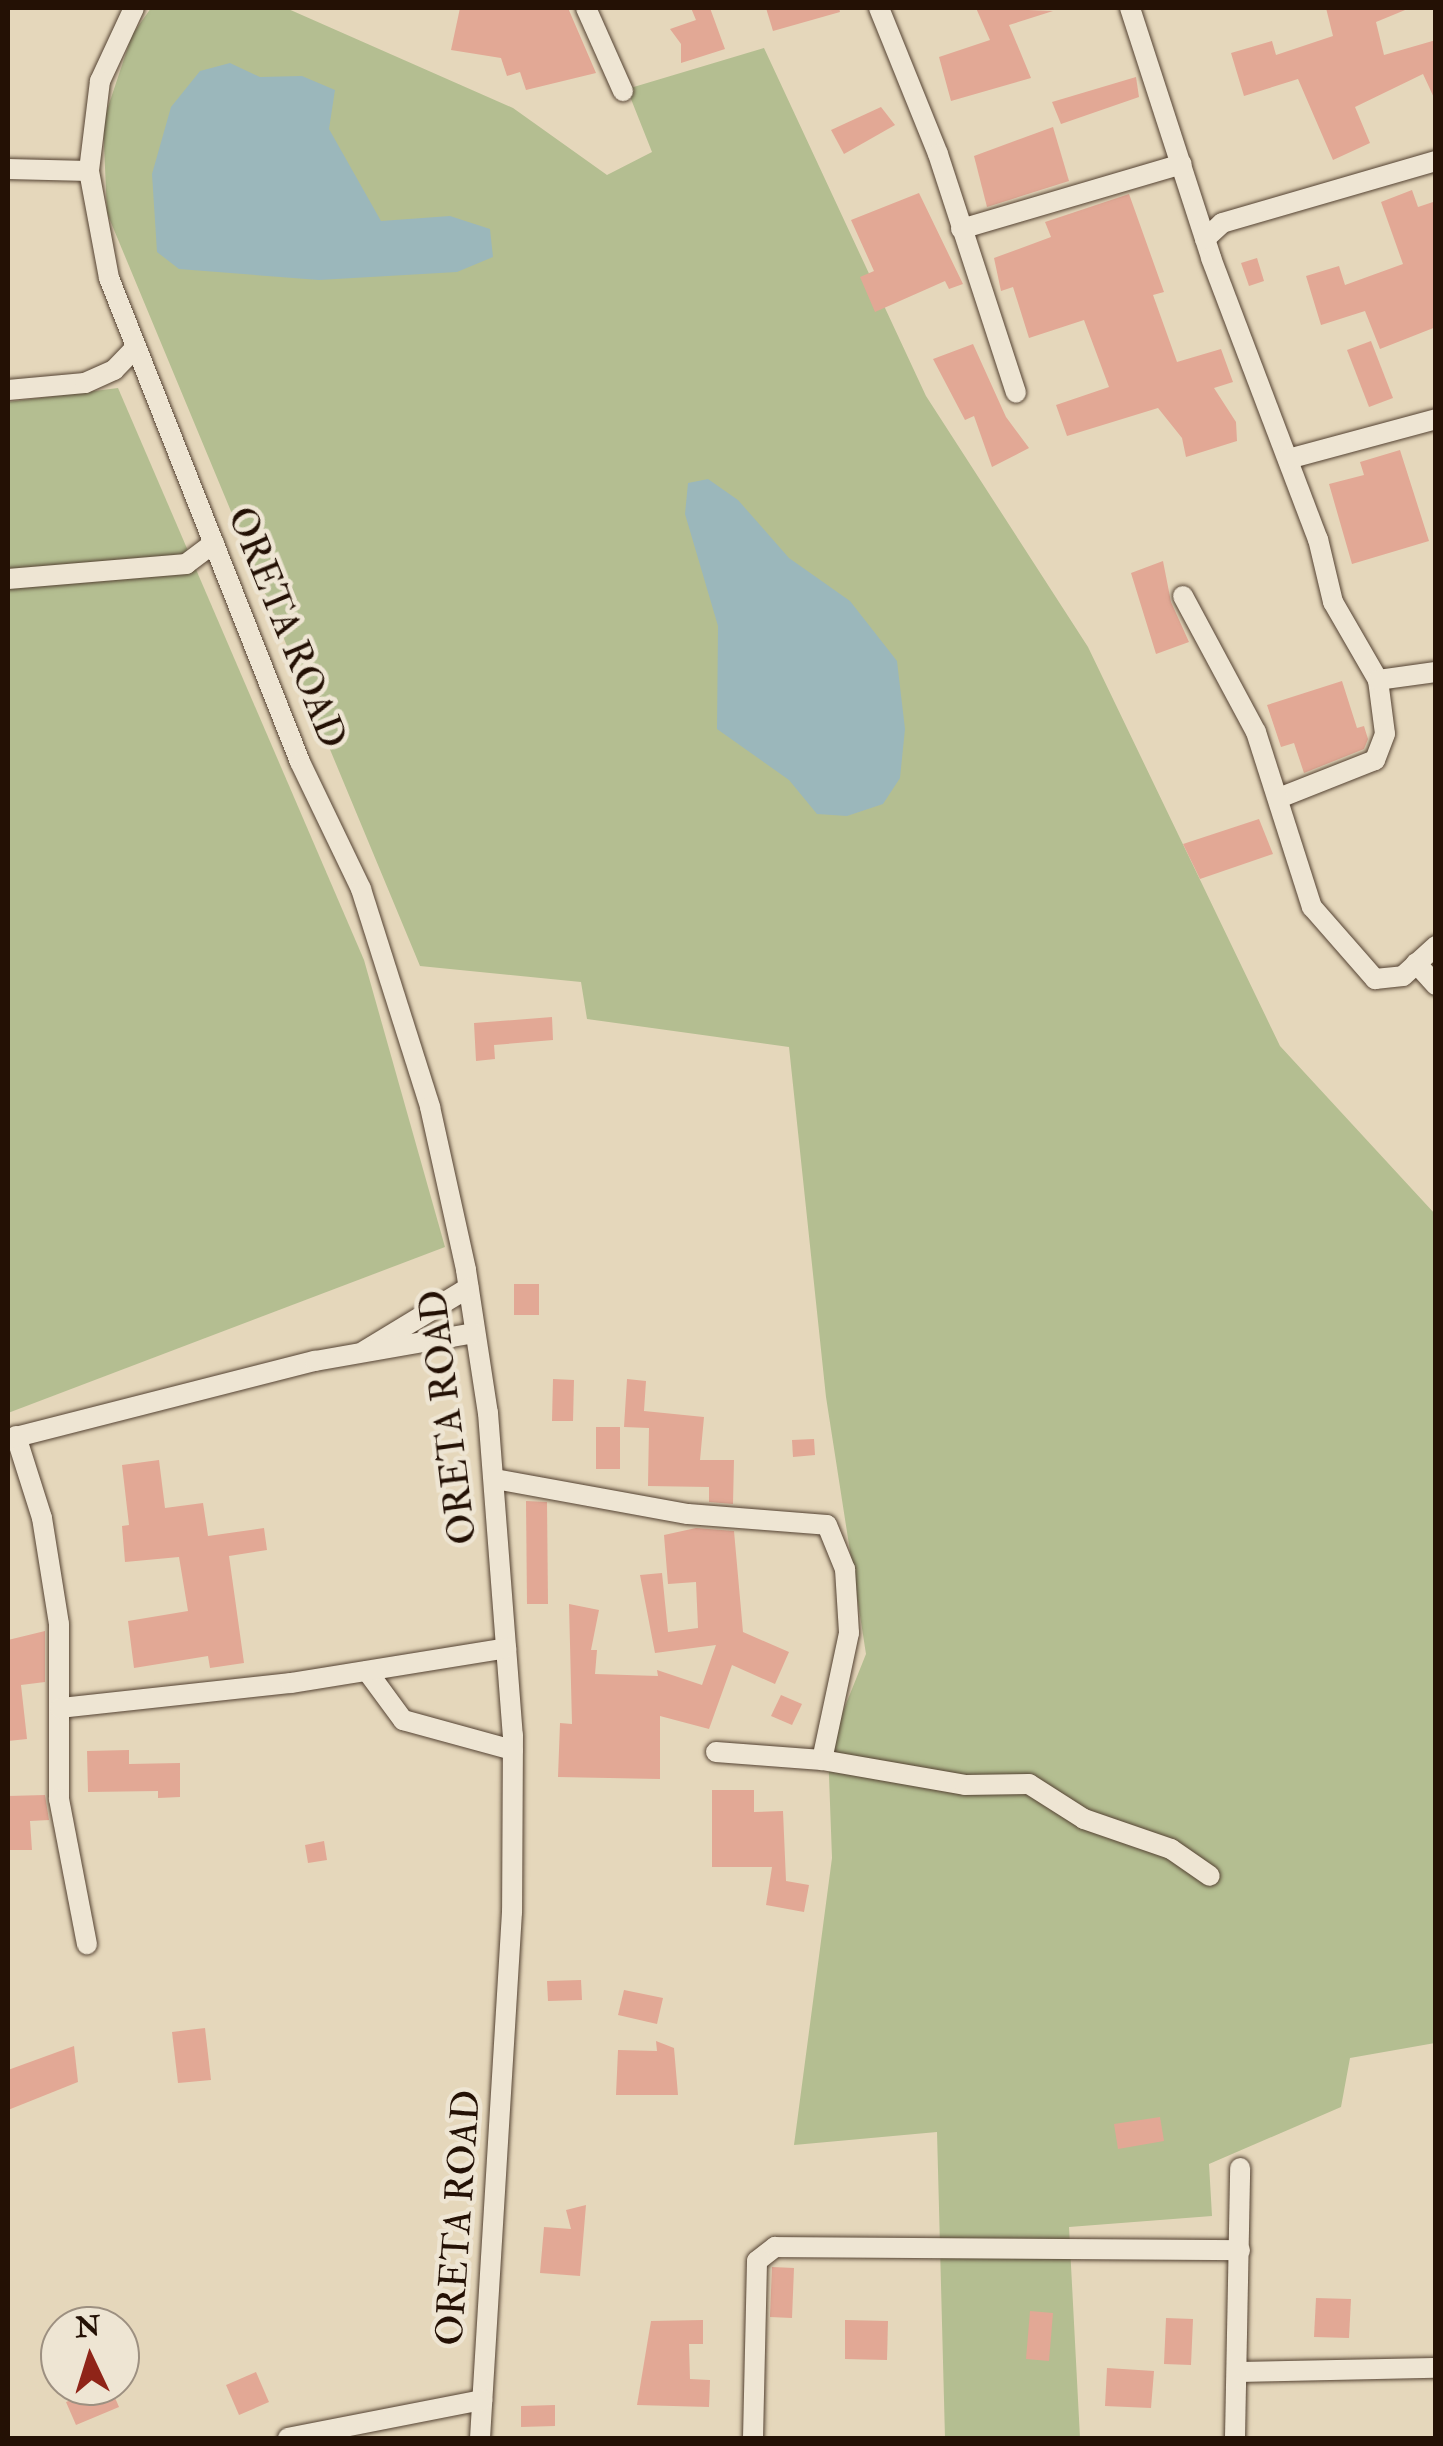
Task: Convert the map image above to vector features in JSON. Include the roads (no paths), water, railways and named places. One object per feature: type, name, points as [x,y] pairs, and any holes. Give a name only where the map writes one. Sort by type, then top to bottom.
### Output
[{"type":"street","name":"ORETA ROAD","points":[[134,8],[100,82],[88,170],[109,278],[300,762],[360,890],[430,1107],[468,1288],[494,1479],[513,1750],[511,1994],[480,2438]]},
{"type":"street","points":[[586,8],[623,92]]},
{"type":"street","points":[[879,8],[961,229],[1016,393]]},
{"type":"street","points":[[1130,8],[1205,239],[1288,459],[1334,602],[1378,680],[1386,734],[1375,760],[1279,798]]},
{"type":"street","points":[[1205,239],[1222,223],[1436,162]]},
{"type":"street","points":[[961,229],[1182,164]]},
{"type":"street","points":[[8,169],[88,170]]},
{"type":"street","points":[[1196,210],[1222,223]]},
{"type":"street","points":[[8,390],[85,383],[114,370],[136,348]]},
{"type":"street","points":[[1288,459],[1436,419]]},
{"type":"street","points":[[8,579],[186,564],[214,543]]},
{"type":"street","points":[[1183,596],[1256,732],[1312,907],[1369,976],[1386,980],[1416,964],[1436,946]]},
{"type":"street","points":[[1378,680],[1436,672]]},
{"type":"street","points":[[1416,964],[1436,985]]},
{"type":"street","points":[[362,1352],[468,1288]]},
{"type":"street","points":[[87,1944],[59,1799],[59,1624],[42,1518],[12,1438],[362,1352],[474,1333]]},
{"type":"street","points":[[494,1479],[688,1514],[827,1526],[845,1569],[848,1633],[822,1760]]},
{"type":"street","points":[[60,1708],[367,1671],[506,1648]]},
{"type":"street","points":[[367,1671],[403,1720],[513,1750]]},
{"type":"street","points":[[716,1752],[822,1760],[965,1785],[1045,1788],[1084,1819],[1171,1849],[1210,1876]]},
{"type":"street","points":[[1235,2438],[1240,2168]]},
{"type":"street","points":[[753,2438],[757,2261],[775,2247],[1240,2250]]},
{"type":"street","points":[[1238,2372],[1436,2368]]},
{"type":"street","points":[[288,2438],[482,2400]]},
{"type":"water","points":[[230,63],[260,77],[302,76],[335,90],[329,129],[381,221],[450,216],[490,229],[493,257],[457,272],[319,280],[179,269],[157,252],[152,174],[171,107],[200,71]]},
{"type":"water","points":[[708,479],[738,500],[789,558],[850,601],[897,661],[905,729],[900,778],[883,804],[847,816],[817,814],[789,780],[717,729],[718,626],[685,514],[688,483]]}]
